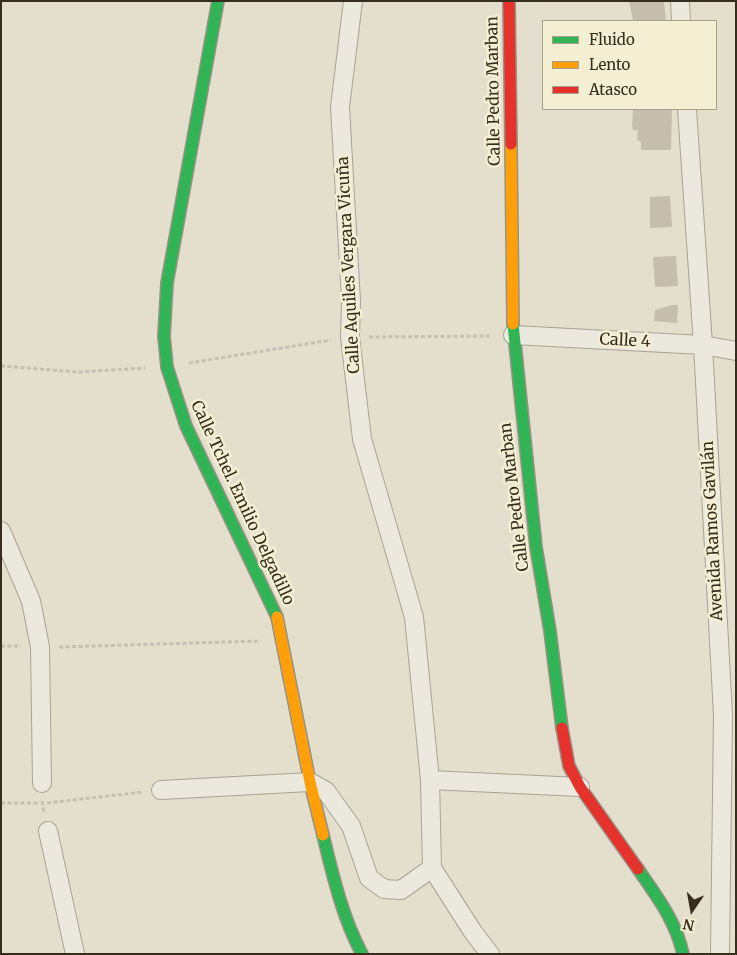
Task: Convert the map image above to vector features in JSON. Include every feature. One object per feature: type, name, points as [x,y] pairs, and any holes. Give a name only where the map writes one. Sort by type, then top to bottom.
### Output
[{"type":"street","name":"Calle Tchel. Emilio Delgadillo","points":[[218,1],[167,283],[164,336],[167,367],[186,426],[264,586],[277,617],[310,782],[340,903],[349,929],[362,954]]},
{"type":"street","name":"Calle Aquiles Vergara Vicuña","points":[[353,1],[340,107],[352,301],[350,337],[362,438],[414,617],[430,780],[432,868]]},
{"type":"street","name":"Calle Pedro Marban","points":[[509,1],[513,335],[536,547],[550,631],[559,715],[569,766],[580,787],[668,912],[683,954]]},
{"type":"street","points":[[680,1],[681,20]]},
{"type":"street","name":"Avenida Ramos Gavilán","points":[[687,110],[723,714],[720,954]]},
{"type":"street","name":"Calle 4","points":[[513,335],[702,345],[736,351]]},
{"type":"street","points":[[1,531],[30,601],[40,647],[42,783]]},
{"type":"street","points":[[430,780],[580,787]]},
{"type":"street","points":[[161,790],[310,782],[326,791],[351,826],[369,878],[384,889],[401,890],[432,868],[473,932],[490,954]]},
{"type":"street","points":[[48,830],[75,954]]},
{"type":"path","points":[[1,366],[77,372],[167,367],[350,337],[513,335]]},
{"type":"path","points":[[40,647],[283,640]]},
{"type":"path","points":[[42,783],[42,803],[48,830]]},
{"type":"path","points":[[1,803],[42,803],[161,790]]},
{"type":"building","points":[[629,1],[664,1],[666,20],[633,20]]},
{"type":"building","points":[[633,110],[672,110],[671,150],[641,150],[641,142],[637,140],[638,130],[633,130]]},
{"type":"building","points":[[670,196],[672,227],[650,228],[650,197]]},
{"type":"building","points":[[676,256],[678,286],[655,287],[653,257]]},
{"type":"building","points":[[678,305],[677,323],[654,321],[655,310]]},
{"type":"traffic: fast","points":[[218,1],[167,283],[164,336],[167,367],[186,426],[277,617]]},
{"type":"traffic: fast","points":[[513,324],[536,547],[550,631],[562,728]]},
{"type":"traffic: fast","points":[[323,835],[334,881],[349,925],[362,954]]},
{"type":"traffic: fast","points":[[638,869],[671,920],[683,954]]},
{"type":"traffic: slow","points":[[511,144],[513,324]]},
{"type":"traffic: slow","points":[[277,617],[310,782],[323,835]]},
{"type":"traffic: jam","points":[[509,1],[511,144]]},
{"type":"traffic: jam","points":[[562,728],[569,766],[580,787],[638,869]]}]
